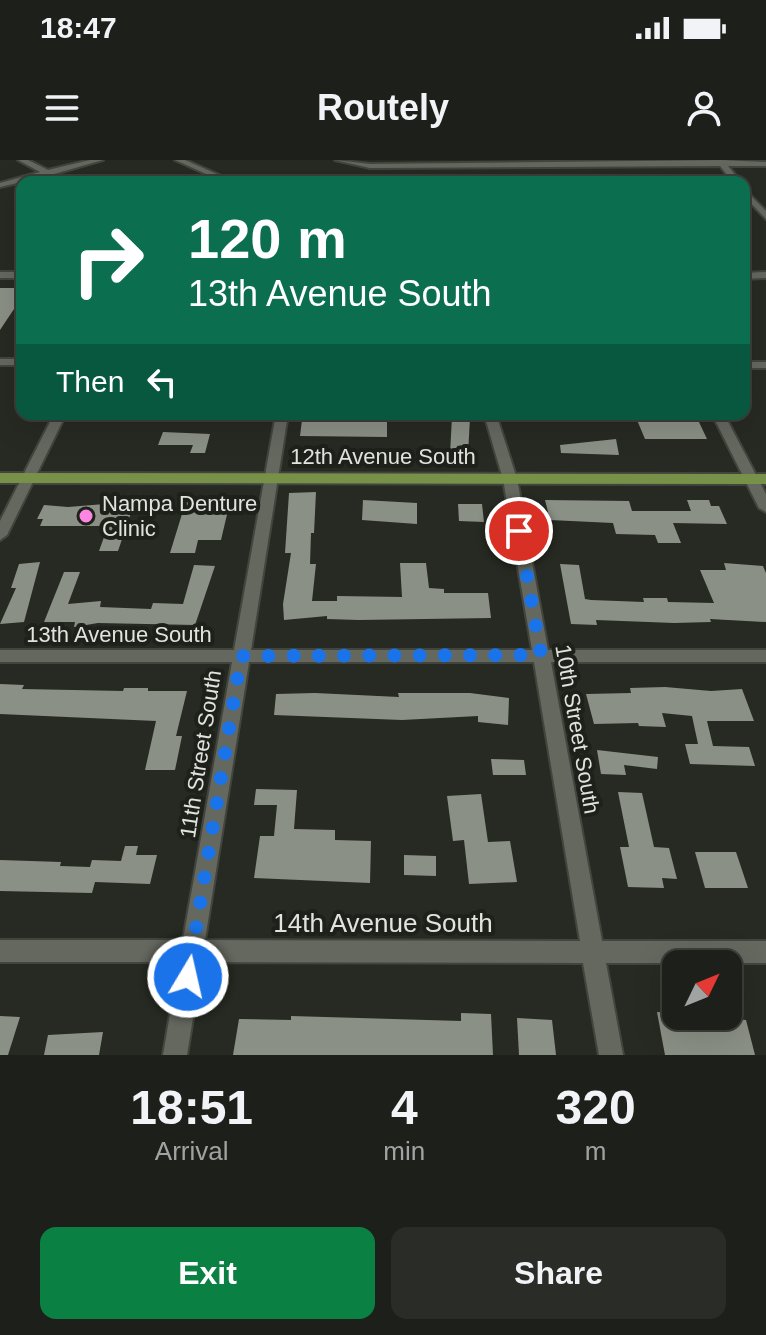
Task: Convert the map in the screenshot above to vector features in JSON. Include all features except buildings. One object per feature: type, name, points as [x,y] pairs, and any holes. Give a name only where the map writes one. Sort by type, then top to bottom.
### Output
[{"type":"main road","name":"12th Avenue South","points":[[0,478],[758,479]]},
{"type":"street","points":[[22,160],[53,176]]},
{"type":"street","points":[[35,176],[99,160]]},
{"type":"street","points":[[179,160],[217,176]]},
{"type":"street","points":[[339,160],[370,166],[455,167],[720,162],[766,164]]},
{"type":"street","points":[[750,198],[765,215]]},
{"type":"street","points":[[752,214],[765,215]]},
{"type":"street","points":[[0,535],[57,420]]},
{"type":"street","name":"11th Street South","points":[[175,1055],[281,420]]},
{"type":"street","name":"10th Street South","points":[[492,420],[510,479],[611,1055]]},
{"type":"street","points":[[722,420],[758,479],[766,508]]},
{"type":"street","name":"13th Avenue South","points":[[0,656],[766,656]]},
{"type":"street","name":"14th Avenue South","points":[[0,951],[766,952]]},
{"type":"place","name":"Nampa Denture Clinic","points":[[86,516]]},
{"type":"route","points":[[188,977],[241,656],[541,655],[519,531]]}]
